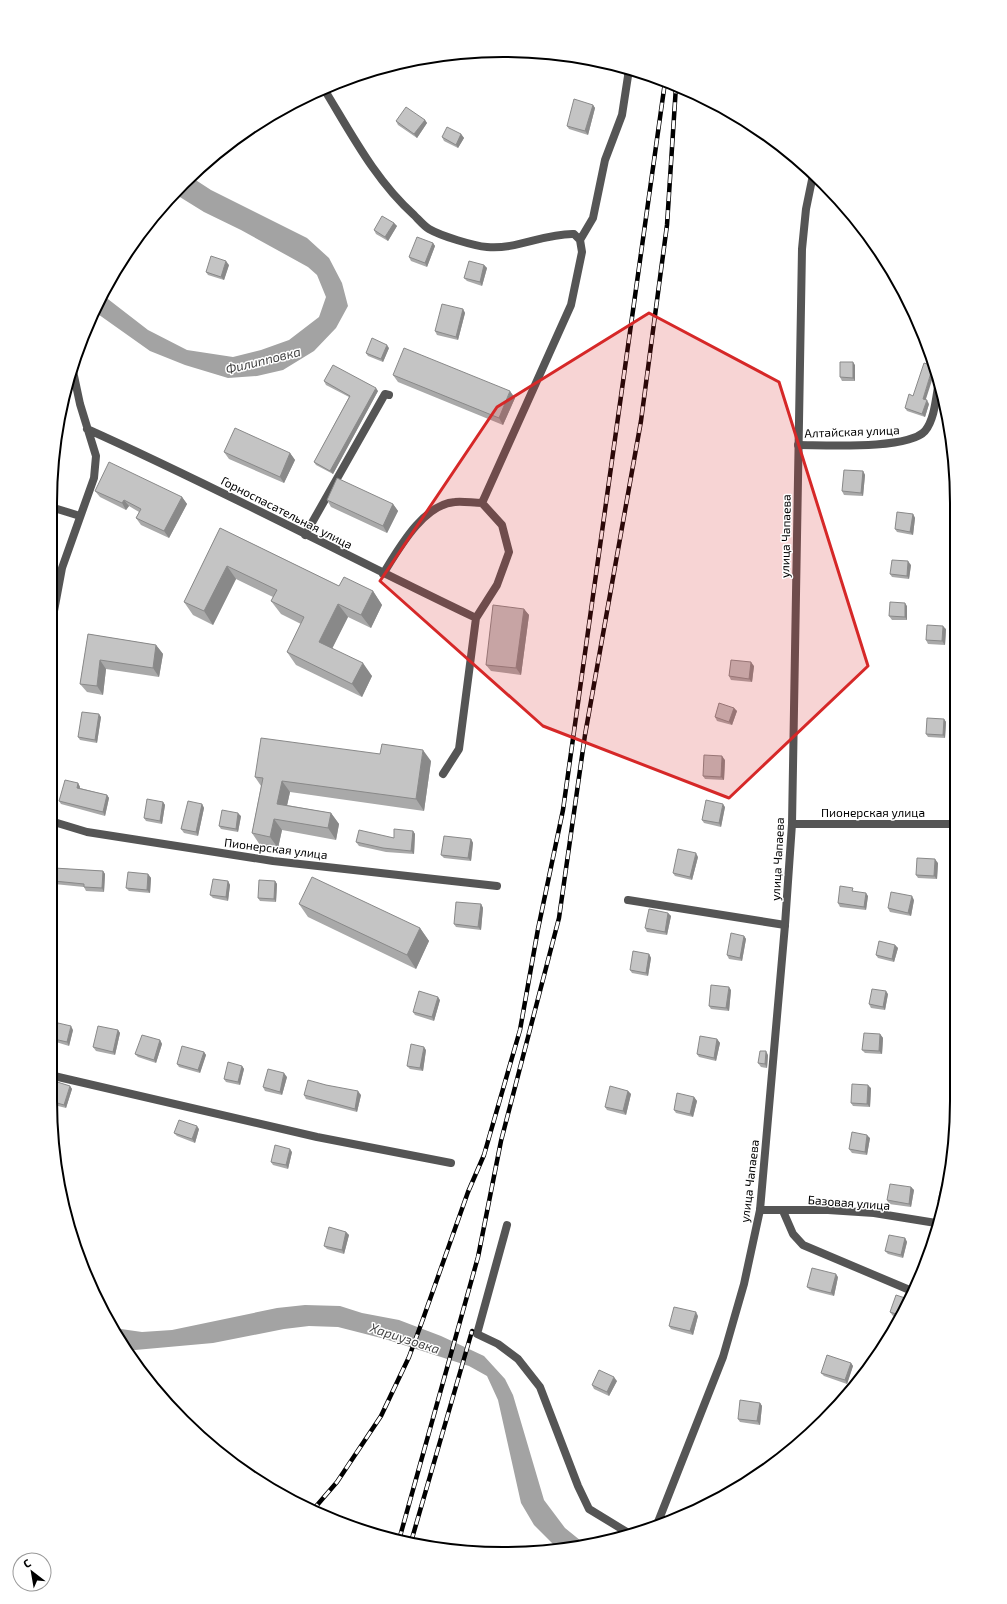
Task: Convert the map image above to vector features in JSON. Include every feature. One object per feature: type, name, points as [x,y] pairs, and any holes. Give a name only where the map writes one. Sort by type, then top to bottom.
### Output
[{"type":"street","points":[[580,240],[593,218],[605,160],[622,116],[628,75]]},
{"type":"street","points":[[327,94],[378,176],[405,207],[430,229],[462,241],[488,248],[510,245],[560,234],[574,234],[580,240],[582,252],[571,306],[482,503]]},
{"type":"street","name":"улица Чапаева","points":[[659,1518],[723,1357],[744,1284],[760,1210],[785,925],[792,824],[802,249],[806,209],[812,181]]},
{"type":"street","points":[[57,595],[62,568],[94,478],[96,456],[87,429],[75,379]]},
{"type":"street","points":[[305,535],[385,394],[389,395]]},
{"type":"street","name":"Алтайская улица","points":[[798,445],[857,445],[901,442],[916,438],[925,431],[931,421],[936,394]]},
{"type":"street","name":"Горноспасательная улица","points":[[87,429],[192,477],[305,535],[476,618]]},
{"type":"street","points":[[384,574],[406,538],[431,511],[453,502],[482,503],[502,525],[508,552],[497,585],[476,618],[459,749],[443,774]]},
{"type":"street","points":[[57,509],[80,516]]},
{"type":"street","name":"Пионерская улица","points":[[57,823],[87,832],[273,861],[497,886]]},
{"type":"street","name":"Пионерская улица","points":[[792,824],[950,824]]},
{"type":"street","points":[[628,900],[785,925]]},
{"type":"street","points":[[57,1077],[317,1137],[451,1163]]},
{"type":"street","name":"Базовая улица","points":[[760,1210],[828,1210],[874,1213],[933,1223]]},
{"type":"street","points":[[784,1211],[793,1234],[803,1246],[908,1290]]},
{"type":"street","points":[[506,1225],[477,1334],[498,1344],[518,1359],[540,1387],[578,1486],[590,1509],[624,1530]]},
{"type":"highlighted area","points":[[649,313],[779,382],[868,666],[729,798],[543,726],[380,581],[497,407]]},
{"type":"water","name":"Филипповка","points":[[196,180],[211,190],[307,238],[329,258],[342,283],[348,306],[336,328],[314,351],[283,370],[257,376],[228,378],[185,365],[150,351],[99,315],[107,298],[148,330],[187,350],[233,357],[261,350],[289,340],[319,317],[326,297],[317,275],[308,267],[241,230],[204,212],[180,197]]},
{"type":"water","name":"Хариузовка","points":[[305,1305],[340,1306],[362,1313],[399,1320],[441,1336],[484,1356],[505,1379],[513,1395],[544,1500],[565,1528],[580,1540],[553,1544],[534,1525],[521,1503],[498,1400],[487,1376],[469,1366],[385,1339],[338,1327],[309,1326],[284,1329],[213,1343],[135,1350],[132,1349],[120,1329],[142,1332],[172,1330],[277,1308]]},
{"type":"building","points":[[574,99],[593,105],[585,131],[567,126]]},
{"type":"building","points":[[406,107],[425,120],[414,134],[396,121]]},
{"type":"building","points":[[447,127],[461,134],[456,145],[442,137]]},
{"type":"building","points":[[382,216],[394,223],[385,237],[374,230]]},
{"type":"building","points":[[417,237],[433,243],[425,263],[409,257]]},
{"type":"building","points":[[211,256],[226,261],[221,277],[206,272]]},
{"type":"building","points":[[469,261],[484,265],[480,282],[464,278]]},
{"type":"building","points":[[442,304],[463,309],[456,337],[435,331]]},
{"type":"building","points":[[372,338],[387,345],[381,359],[366,353]]},
{"type":"building","points":[[404,348],[510,391],[499,418],[393,375]]},
{"type":"building","points":[[840,362],[853,362],[853,378],[840,377]]},
{"type":"building","points":[[924,363],[927,364],[931,374],[923,399],[927,400],[922,414],[905,408],[909,394],[913,396]]},
{"type":"building","points":[[333,365],[376,388],[330,471],[314,462],[350,396],[324,381]]},
{"type":"building","points":[[235,428],[290,453],[280,477],[224,452]]},
{"type":"building","points":[[109,462],[182,497],[164,531],[136,518],[141,509],[124,500],[122,503],[95,491]]},
{"type":"building","points":[[844,470],[863,471],[861,493],[842,491]]},
{"type":"building","points":[[337,478],[393,504],[383,526],[327,500]]},
{"type":"building","points":[[897,512],[913,514],[910,532],[895,529]]},
{"type":"building","points":[[220,528],[339,586],[344,577],[373,591],[361,615],[338,604],[319,642],[363,663],[352,684],[287,652],[304,617],[271,601],[277,590],[227,566],[204,611],[184,602]]},
{"type":"building","points":[[892,560],[908,561],[907,576],[890,574]]},
{"type":"building","points":[[890,602],[905,603],[905,617],[889,616]]},
{"type":"building","points":[[493,605],[524,609],[516,668],[486,665]]},
{"type":"building","points":[[927,625],[943,626],[942,641],[926,640]]},
{"type":"building","points":[[88,634],[156,645],[153,668],[100,660],[97,686],[80,684]]},
{"type":"building","points":[[731,660],[751,662],[749,679],[729,676]]},
{"type":"building","points":[[719,703],[734,708],[729,722],[715,717]]},
{"type":"building","points":[[82,712],[99,714],[95,740],[78,737]]},
{"type":"building","points":[[927,718],[944,719],[943,735],[926,734]]},
{"type":"building","points":[[261,738],[380,754],[382,744],[423,750],[416,799],[282,781],[277,804],[331,813],[328,828],[274,819],[270,837],[252,833],[263,778],[255,777]]},
{"type":"building","points":[[704,755],[722,756],[721,777],[703,776]]},
{"type":"building","points":[[65,780],[78,783],[77,788],[107,795],[103,812],[59,801]]},
{"type":"building","points":[[147,799],[163,802],[160,821],[144,818]]},
{"type":"building","points":[[706,800],[723,804],[719,823],[702,820]]},
{"type":"building","points":[[188,801],[202,804],[196,832],[181,829]]},
{"type":"building","points":[[222,810],[238,813],[236,829],[219,826]]},
{"type":"building","points":[[394,829],[413,831],[411,851],[383,848],[356,842],[359,830],[394,838]]},
{"type":"building","points":[[444,836],[471,839],[468,858],[441,855]]},
{"type":"building","points":[[678,849],[696,853],[690,877],[673,873]]},
{"type":"building","points":[[917,858],[935,859],[934,876],[916,875]]},
{"type":"building","points":[[57,868],[103,871],[102,888],[84,887],[84,884],[57,881]]},
{"type":"building","points":[[128,872],[148,874],[147,890],[126,888]]},
{"type":"building","points":[[312,877],[420,928],[407,955],[299,904]]},
{"type":"building","points":[[213,879],[228,881],[226,897],[210,895]]},
{"type":"building","points":[[259,880],[275,881],[274,899],[258,898]]},
{"type":"building","points":[[840,886],[853,888],[852,891],[866,893],[864,907],[838,903]]},
{"type":"building","points":[[891,892],[912,896],[908,913],[888,908]]},
{"type":"building","points":[[456,902],[481,904],[478,927],[454,924]]},
{"type":"building","points":[[649,909],[668,913],[665,932],[645,928]]},
{"type":"building","points":[[731,933],[744,936],[740,958],[727,955]]},
{"type":"building","points":[[879,941],[895,945],[892,959],[876,955]]},
{"type":"building","points":[[633,951],[649,954],[646,973],[630,970]]},
{"type":"building","points":[[711,985],[729,987],[726,1008],[709,1006]]},
{"type":"building","points":[[872,989],[886,991],[883,1007],[869,1004]]},
{"type":"building","points":[[419,991],[438,997],[432,1017],[413,1012]]},
{"type":"building","points":[[58,1023],[71,1026],[67,1042],[57,1040]]},
{"type":"building","points":[[98,1026],[118,1030],[113,1052],[93,1047]]},
{"type":"building","points":[[864,1033],[880,1034],[879,1051],[862,1050]]},
{"type":"building","points":[[142,1035],[160,1040],[154,1060],[135,1054]]},
{"type":"building","points":[[700,1036],[717,1039],[714,1058],[697,1054]]},
{"type":"building","points":[[411,1044],[424,1047],[420,1068],[407,1066]]},
{"type":"building","points":[[182,1046],[204,1052],[198,1070],[177,1064]]},
{"type":"building","points":[[760,1051],[766,1051],[765,1064],[758,1063]]},
{"type":"building","points":[[228,1062],[242,1066],[238,1082],[224,1079]]},
{"type":"building","points":[[268,1069],[284,1073],[280,1092],[263,1087]]},
{"type":"building","points":[[308,1080],[358,1091],[355,1109],[304,1095]]},
{"type":"building","points":[[57,1082],[70,1086],[64,1105],[57,1103]]},
{"type":"building","points":[[852,1084],[868,1085],[867,1104],[851,1103]]},
{"type":"building","points":[[610,1086],[628,1091],[623,1111],[605,1107]]},
{"type":"building","points":[[677,1093],[694,1097],[690,1114],[674,1110]]},
{"type":"building","points":[[179,1120],[197,1126],[192,1139],[174,1133]]},
{"type":"building","points":[[852,1132],[867,1135],[865,1152],[849,1149]]},
{"type":"building","points":[[275,1145],[290,1149],[286,1165],[271,1162]]},
{"type":"building","points":[[890,1184],[911,1187],[909,1204],[887,1200]]},
{"type":"building","points":[[329,1227],[346,1232],[342,1250],[324,1246]]},
{"type":"building","points":[[889,1235],[905,1238],[901,1255],[885,1251]]},
{"type":"building","points":[[812,1268],[836,1274],[831,1293],[807,1287]]},
{"type":"building","points":[[896,1295],[904,1298],[895,1314],[890,1312]]},
{"type":"building","points":[[674,1307],[696,1312],[690,1331],[669,1326]]},
{"type":"building","points":[[827,1355],[851,1363],[845,1380],[821,1373]]},
{"type":"building","points":[[599,1370],[614,1377],[607,1392],[592,1385]]},
{"type":"building","points":[[740,1400],[760,1403],[757,1421],[738,1419]]},
{"type":"railway","points":[[317,1506],[337,1482],[381,1416],[409,1357],[468,1192],[484,1155],[520,1030],[538,929],[563,810],[664,87]]},
{"type":"railway","points":[[400,1535],[478,1257],[501,1141],[559,918],[585,735],[641,421],[667,225],[676,92]]},
{"type":"railway","points":[[412,1537],[472,1331]]}]
